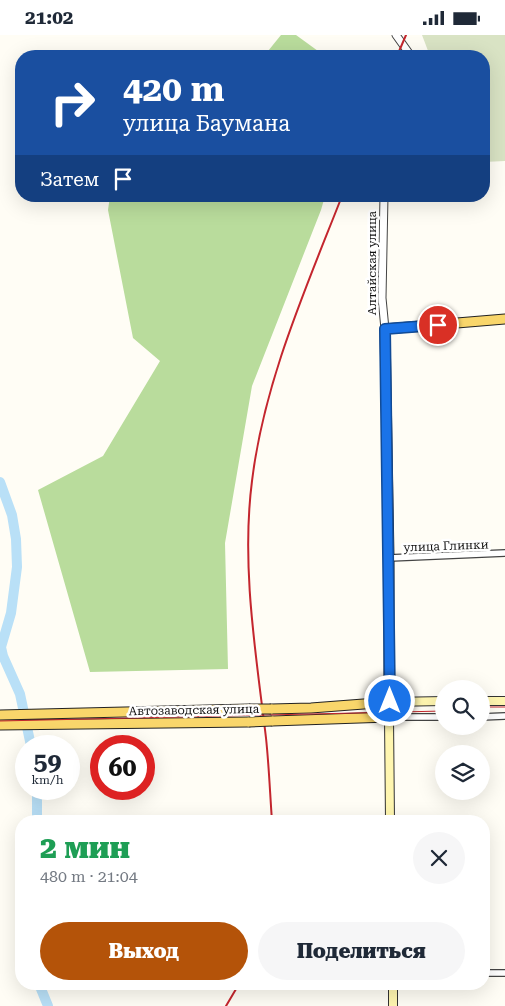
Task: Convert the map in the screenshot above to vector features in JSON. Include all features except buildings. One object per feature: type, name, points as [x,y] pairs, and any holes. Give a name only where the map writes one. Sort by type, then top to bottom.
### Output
[{"type":"main road","points":[[390,815],[389,558],[385,329],[505,319]]},
{"type":"main road","points":[[390,701],[435,701]]},
{"type":"main road","name":"Автозаводская улица","points":[[0,715],[311,708],[390,701]]},
{"type":"main road","points":[[490,701],[505,701]]},
{"type":"main road","name":"Автозаводская улица","points":[[0,725],[205,721],[250,722],[389,717]]},
{"type":"main road","points":[[392,990],[393,1006]]},
{"type":"street","points":[[396,35],[407,50]]},
{"type":"street","name":"Алтайская улица","points":[[384,202],[382,298],[385,329]]},
{"type":"street","name":"улица Глинки","points":[[389,558],[505,553]]},
{"type":"street","points":[[389,717],[435,717]]},
{"type":"street","points":[[490,717],[505,717]]},
{"type":"street","points":[[490,973],[505,973]]},
{"type":"green space","points":[[281,35],[296,35],[317,50],[269,50]]},
{"type":"green space","points":[[422,35],[505,35],[505,161],[490,162],[490,50],[428,50]]},
{"type":"green space","points":[[109,202],[323,202],[252,386],[225,543],[228,669],[90,672],[38,490],[103,456],[160,361],[133,338],[108,210]]},
{"type":"waterway","points":[[0,482],[12,515],[16,539],[17,567],[11,613],[1,647],[3,656],[20,694],[29,735]]},
{"type":"waterway","points":[[37,800],[37,815]]},
{"type":"waterway","points":[[41,990],[48,1006]]},
{"type":"tram line","points":[[490,707],[505,707]]},
{"type":"tram line","points":[[0,721],[435,711]]},
{"type":"railway","points":[[400,50],[406,35]]},
{"type":"railway","points":[[272,815],[267,748],[254,642],[249,578],[248,545],[252,481],[258,444],[276,372],[340,202]]},
{"type":"railway","points":[[226,1006],[235,990]]},
{"type":"route","points":[[390,701],[385,329],[438,325]]}]
